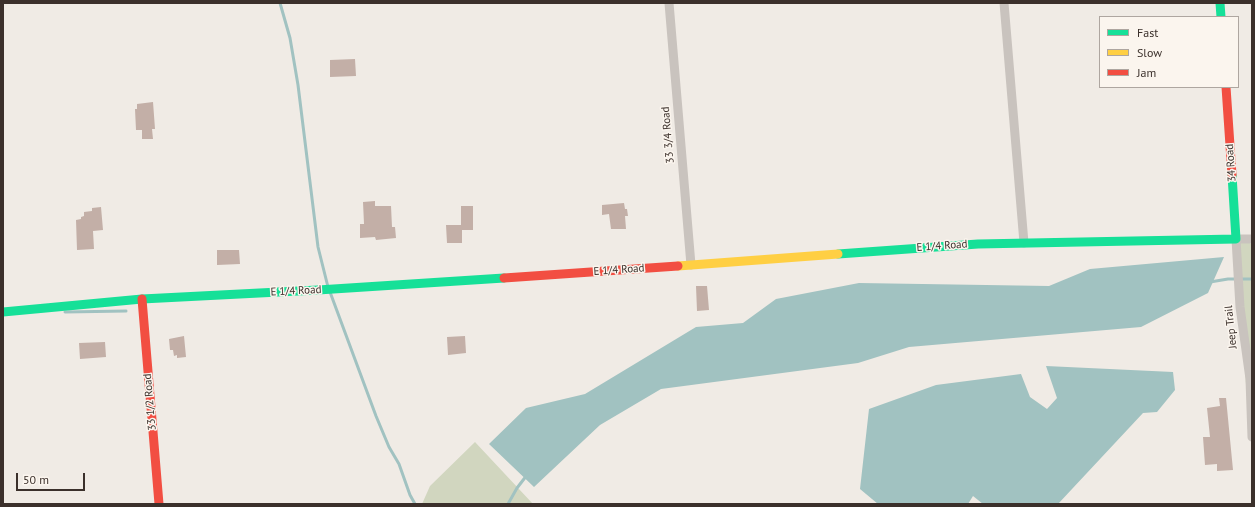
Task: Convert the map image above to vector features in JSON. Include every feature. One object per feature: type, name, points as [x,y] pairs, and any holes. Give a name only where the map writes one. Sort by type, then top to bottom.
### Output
[{"type":"street","name":"33 3/4 Road","points":[[669,3],[691,265]]},
{"type":"street","points":[[1004,3],[1024,243]]},
{"type":"street","points":[[1220,3],[1221,16]]},
{"type":"street","name":"34 Road","points":[[1226,88],[1236,239]]},
{"type":"street","points":[[1236,239],[1252,238]]},
{"type":"street","name":"E 1/4 Road","points":[[3,312],[142,299],[318,290],[978,244],[1236,239]]},
{"type":"street","name":"Jeep Trail","points":[[1236,239],[1240,307],[1250,379],[1252,437]]},
{"type":"street","name":"33 1/2 Road","points":[[142,299],[159,504]]},
{"type":"green space","points":[[1235,237],[1252,244],[1252,400],[1247,398]]},
{"type":"green space","points":[[475,442],[533,504],[422,504],[430,486]]},
{"type":"water","points":[[1224,257],[1208,293],[1141,327],[909,347],[858,363],[661,389],[600,425],[534,487],[489,444],[526,408],[585,394],[696,327],[743,323],[776,299],[859,283],[1049,286],[1090,269]]},
{"type":"water","points":[[1046,366],[1173,372],[1175,390],[1157,412],[1143,413],[1058,504],[983,504],[973,496],[968,504],[878,504],[860,489],[869,409],[936,385],[1021,374],[1030,397],[1047,409],[1057,398]]},
{"type":"building","points":[[355,59],[356,76],[330,77],[330,60]]},
{"type":"building","points":[[153,102],[155,129],[152,129],[153,139],[142,139],[142,130],[136,130],[135,109],[137,109],[137,104]]},
{"type":"building","points":[[375,201],[375,206],[391,206],[392,227],[395,227],[396,238],[376,240],[375,237],[360,238],[360,224],[364,224],[363,202]]},
{"type":"building","points":[[624,203],[628,216],[625,216],[626,229],[611,229],[609,214],[602,215],[602,205]]},
{"type":"building","points":[[461,206],[473,206],[473,230],[462,230],[462,243],[447,243],[446,225],[461,225]]},
{"type":"building","points":[[101,207],[103,230],[93,231],[94,249],[77,250],[76,220],[81,219],[81,217],[84,216],[84,212],[92,211],[92,208]]},
{"type":"building","points":[[217,250],[239,250],[240,264],[217,265]]},
{"type":"building","points":[[696,286],[707,286],[709,310],[697,311]]},
{"type":"building","points":[[184,336],[186,357],[177,358],[177,355],[174,356],[173,350],[170,350],[169,339]]},
{"type":"building","points":[[465,336],[466,353],[448,355],[447,337]]},
{"type":"building","points":[[105,342],[106,357],[80,359],[79,343]]},
{"type":"building","points":[[1219,398],[1226,398],[1233,470],[1217,471],[1217,464],[1205,465],[1203,437],[1210,437],[1207,408],[1220,406]]},
{"type":"waterway","points":[[280,3],[290,38],[298,85],[318,247],[328,287]]},
{"type":"waterway","points":[[1210,282],[1228,279],[1252,279]]},
{"type":"waterway","points":[[330,292],[376,416],[389,447],[399,464],[410,495],[415,504]]},
{"type":"waterway","points":[[65,312],[126,311]]},
{"type":"waterway","points":[[508,504],[517,488],[527,475]]},
{"type":"traffic: fast","points":[[1220,3],[1221,16]]},
{"type":"traffic: fast","points":[[838,254],[978,244],[1236,239],[1232,175]]},
{"type":"traffic: fast","points":[[3,312],[142,299],[318,290],[504,278]]},
{"type":"traffic: slow","points":[[678,266],[838,254]]},
{"type":"traffic: jam","points":[[1226,88],[1232,175]]},
{"type":"traffic: jam","points":[[504,278],[678,266]]},
{"type":"traffic: jam","points":[[142,299],[159,504]]}]
